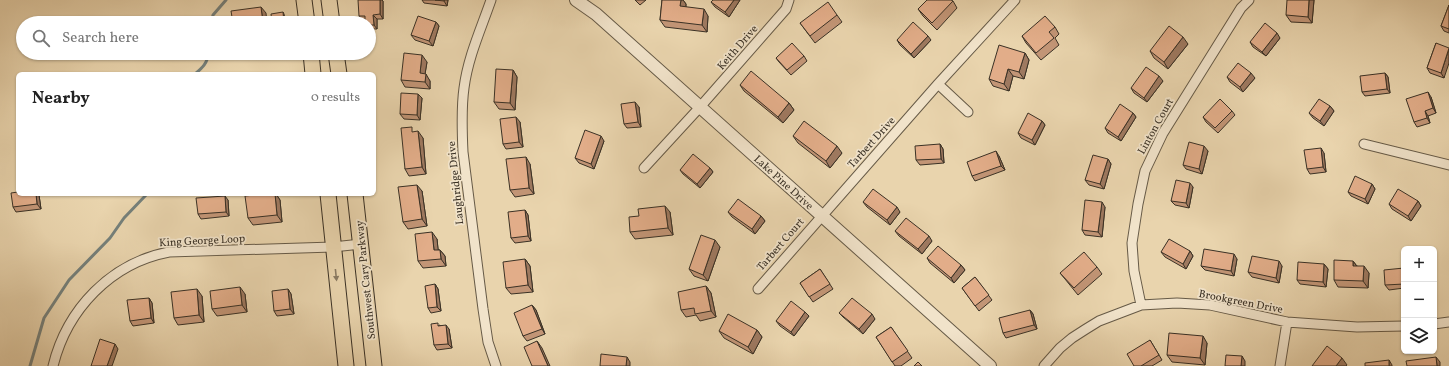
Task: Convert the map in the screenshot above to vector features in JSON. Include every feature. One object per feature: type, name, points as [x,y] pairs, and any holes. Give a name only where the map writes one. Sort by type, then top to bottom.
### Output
[{"type":"main road","points":[[304,0],[306,16]]},
{"type":"main road","points":[[329,0],[331,16]]},
{"type":"main road","points":[[312,60],[313,72]]},
{"type":"main road","points":[[337,60],[339,72]]},
{"type":"main road","points":[[328,196],[346,366]]},
{"type":"main road","name":"Southwest Cary Parkway","points":[[355,196],[374,366]]},
{"type":"street","name":"Laughridge Drive","points":[[492,0],[474,48],[468,70],[464,88],[462,127],[463,152],[483,309],[488,342],[496,366]]},
{"type":"street","name":"Lake Pine Drive","points":[[576,0],[596,14],[990,366]]},
{"type":"street","name":"Keith Drive","points":[[644,168],[786,9],[789,0]]},
{"type":"street","name":"Tarbert Drive","points":[[821,216],[1015,0]]},
{"type":"street","name":"Linton Court","points":[[1141,305],[1134,271],[1132,243],[1145,171],[1154,149],[1173,115],[1241,8],[1249,0]]},
{"type":"street","points":[[938,84],[968,112]]},
{"type":"street","points":[[1364,144],[1449,165]]},
{"type":"street","name":"Tarbert Court","points":[[758,288],[821,216]]},
{"type":"street","name":"King George Loop","points":[[53,366],[60,343],[79,309],[102,284],[122,269],[133,263],[158,254],[169,252],[333,247],[361,244]]},
{"type":"street","name":"Brookgreen Drive","points":[[1044,366],[1060,348],[1081,332],[1099,321],[1141,305],[1177,303],[1210,306],[1287,322],[1357,327],[1401,326]]},
{"type":"street","points":[[1280,366],[1287,322]]},
{"type":"street","points":[[1437,324],[1449,322]]},
{"type":"building","points":[[358,0],[380,0],[380,14],[373,16],[359,16]]},
{"type":"building","points":[[662,0],[681,0],[680,6],[704,9],[702,25],[660,20]]},
{"type":"building","points":[[713,0],[734,0],[725,12],[711,2]]},
{"type":"building","points":[[927,0],[953,1],[932,23],[918,9]]},
{"type":"building","points":[[1287,0],[1309,0],[1308,17],[1286,15]]},
{"type":"building","points":[[828,2],[837,15],[810,36],[800,23]]},
{"type":"building","points":[[1449,5],[1449,29],[1441,26]]},
{"type":"building","points":[[261,7],[262,16],[232,16],[231,11]]},
{"type":"building","points":[[283,12],[283,16],[271,16],[271,14]]},
{"type":"building","points":[[418,16],[436,22],[429,41],[411,35]]},
{"type":"building","points":[[1045,16],[1055,27],[1049,32],[1054,38],[1036,53],[1022,36]]},
{"type":"building","points":[[913,22],[928,36],[911,54],[897,40]]},
{"type":"building","points":[[1265,23],[1277,33],[1262,52],[1250,42]]},
{"type":"building","points":[[1169,26],[1183,37],[1164,62],[1150,51]]},
{"type":"building","points":[[792,43],[804,56],[787,70],[776,58]]},
{"type":"building","points":[[1436,43],[1449,48],[1441,73],[1427,68]]},
{"type":"building","points":[[999,45],[1025,53],[1019,72],[1008,69],[1004,84],[989,79]]},
{"type":"building","points":[[404,53],[422,55],[420,73],[426,74],[425,82],[401,80]]},
{"type":"building","points":[[1238,63],[1251,73],[1240,87],[1227,77]]},
{"type":"building","points":[[1146,67],[1159,76],[1144,98],[1131,88]]},
{"type":"building","points":[[496,69],[513,70],[510,103],[494,102]]},
{"type":"building","points":[[751,71],[789,103],[778,117],[740,85]]},
{"type":"building","points":[[1385,73],[1387,89],[1362,92],[1360,76]]},
{"type":"building","points":[[1428,92],[1433,108],[1425,111],[1427,118],[1414,122],[1406,99]]},
{"type":"building","points":[[401,93],[418,94],[417,115],[400,114]]},
{"type":"building","points":[[1220,99],[1232,111],[1215,128],[1203,117]]},
{"type":"building","points":[[1319,99],[1330,106],[1320,121],[1309,113]]},
{"type":"building","points":[[635,102],[638,122],[624,124],[621,104]]},
{"type":"building","points":[[1120,104],[1133,113],[1118,137],[1105,128]]},
{"type":"building","points":[[1028,113],[1042,121],[1032,140],[1018,133]]},
{"type":"building","points":[[516,117],[519,142],[503,144],[500,119]]},
{"type":"building","points":[[804,121],[837,146],[826,161],[793,136]]},
{"type":"building","points":[[412,127],[412,132],[418,131],[422,167],[405,169],[401,128]]},
{"type":"building","points":[[585,130],[601,136],[591,164],[575,158]]},
{"type":"building","points":[[1189,142],[1204,146],[1199,169],[1183,165]]},
{"type":"building","points":[[940,144],[941,159],[916,160],[915,146]]},
{"type":"building","points":[[1321,148],[1323,167],[1307,169],[1304,150]]},
{"type":"building","points":[[996,151],[1001,166],[972,176],[967,162]]},
{"type":"building","points":[[693,154],[710,168],[697,184],[680,170]]},
{"type":"building","points":[[1093,155],[1108,159],[1100,184],[1085,180]]},
{"type":"building","points":[[526,157],[529,188],[510,190],[506,159]]},
{"type":"building","points":[[1355,176],[1372,184],[1365,199],[1348,192]]},
{"type":"building","points":[[1176,180],[1190,183],[1186,203],[1171,201]]},
{"type":"building","points":[[417,185],[422,219],[403,222],[398,187]]},
{"type":"building","points":[[873,189],[897,207],[887,220],[863,202]]},
{"type":"building","points":[[1398,189],[1418,201],[1408,216],[1389,204]]},
{"type":"building","points":[[16,192],[16,196],[36,196],[37,204],[13,207],[11,193]]},
{"type":"building","points":[[225,196],[226,212],[198,214],[196,198]]},
{"type":"building","points":[[245,196],[275,196],[277,215],[248,218]]},
{"type":"building","points":[[738,199],[761,216],[752,229],[728,212]]},
{"type":"building","points":[[1085,200],[1102,202],[1098,232],[1082,230]]},
{"type":"building","points":[[665,206],[668,228],[630,232],[629,217],[639,216],[638,209]]},
{"type":"building","points":[[525,210],[528,236],[511,238],[508,212]]},
{"type":"building","points":[[906,218],[929,236],[918,249],[895,231]]},
{"type":"building","points":[[432,232],[434,250],[440,250],[441,259],[418,261],[415,234]]},
{"type":"building","points":[[701,235],[715,240],[703,275],[689,269]]},
{"type":"building","points":[[1169,239],[1190,251],[1183,264],[1161,252]]},
{"type":"building","points":[[938,246],[961,265],[951,278],[927,258]]},
{"type":"building","points":[[1204,249],[1234,254],[1231,271],[1201,266]]},
{"type":"building","points":[[1084,252],[1097,267],[1074,288],[1060,273]]},
{"type":"building","points":[[1252,256],[1279,261],[1276,278],[1248,272]]},
{"type":"building","points":[[525,259],[528,285],[506,288],[503,262]]},
{"type":"building","points":[[1334,260],[1353,261],[1353,266],[1364,266],[1363,281],[1334,280]]},
{"type":"building","points":[[1298,262],[1324,264],[1323,282],[1297,280]]},
{"type":"building","points":[[1401,268],[1401,284],[1385,285],[1384,270]]},
{"type":"building","points":[[820,269],[830,284],[809,297],[800,283]]},
{"type":"building","points":[[975,277],[989,295],[975,306],[962,288]]},
{"type":"building","points":[[435,284],[437,307],[428,308],[425,286]]},
{"type":"building","points":[[706,286],[711,311],[695,314],[694,308],[681,310],[678,292]]},
{"type":"building","points":[[240,287],[242,305],[212,309],[210,291]]},
{"type":"building","points":[[197,289],[199,315],[174,318],[171,292]]},
{"type":"building","points":[[288,289],[290,309],[274,311],[272,291]]},
{"type":"building","points":[[149,298],[151,318],[130,321],[127,300]]},
{"type":"building","points":[[852,298],[872,314],[859,329],[839,313]]},
{"type":"building","points":[[791,301],[805,312],[791,332],[776,321]]},
{"type":"building","points":[[532,305],[542,329],[523,336],[514,313]]},
{"type":"building","points":[[1030,310],[1034,325],[1003,333],[999,318]]},
{"type":"building","points":[[728,314],[757,330],[748,347],[719,331]]},
{"type":"building","points":[[438,323],[438,326],[446,325],[448,344],[434,345],[431,324]]},
{"type":"building","points":[[891,327],[908,351],[892,362],[876,337]]},
{"type":"building","points":[[1169,333],[1203,336],[1200,358],[1167,355]]},
{"type":"building","points":[[100,339],[115,344],[107,366],[91,366]]},
{"type":"building","points":[[1150,340],[1159,355],[1141,366],[1134,366],[1127,354]]},
{"type":"building","points":[[537,341],[548,366],[532,366],[524,347]]},
{"type":"building","points":[[1327,346],[1342,358],[1336,366],[1312,366]]},
{"type":"building","points":[[601,354],[627,357],[626,366],[600,366]]},
{"type":"building","points":[[1226,355],[1242,356],[1241,366],[1225,366]]},
{"type":"building","points":[[1436,357],[1437,366],[1407,366],[1406,361]]},
{"type":"building","points":[[1389,360],[1389,366],[1365,366],[1365,363]]},
{"type":"building","points":[[918,362],[922,366],[914,366]]},
{"type":"waterway","points":[[213,16],[226,0]]},
{"type":"waterway","points":[[197,72],[207,60]]},
{"type":"waterway","points":[[30,366],[44,318],[69,280],[110,238],[124,218],[145,196]]}]
